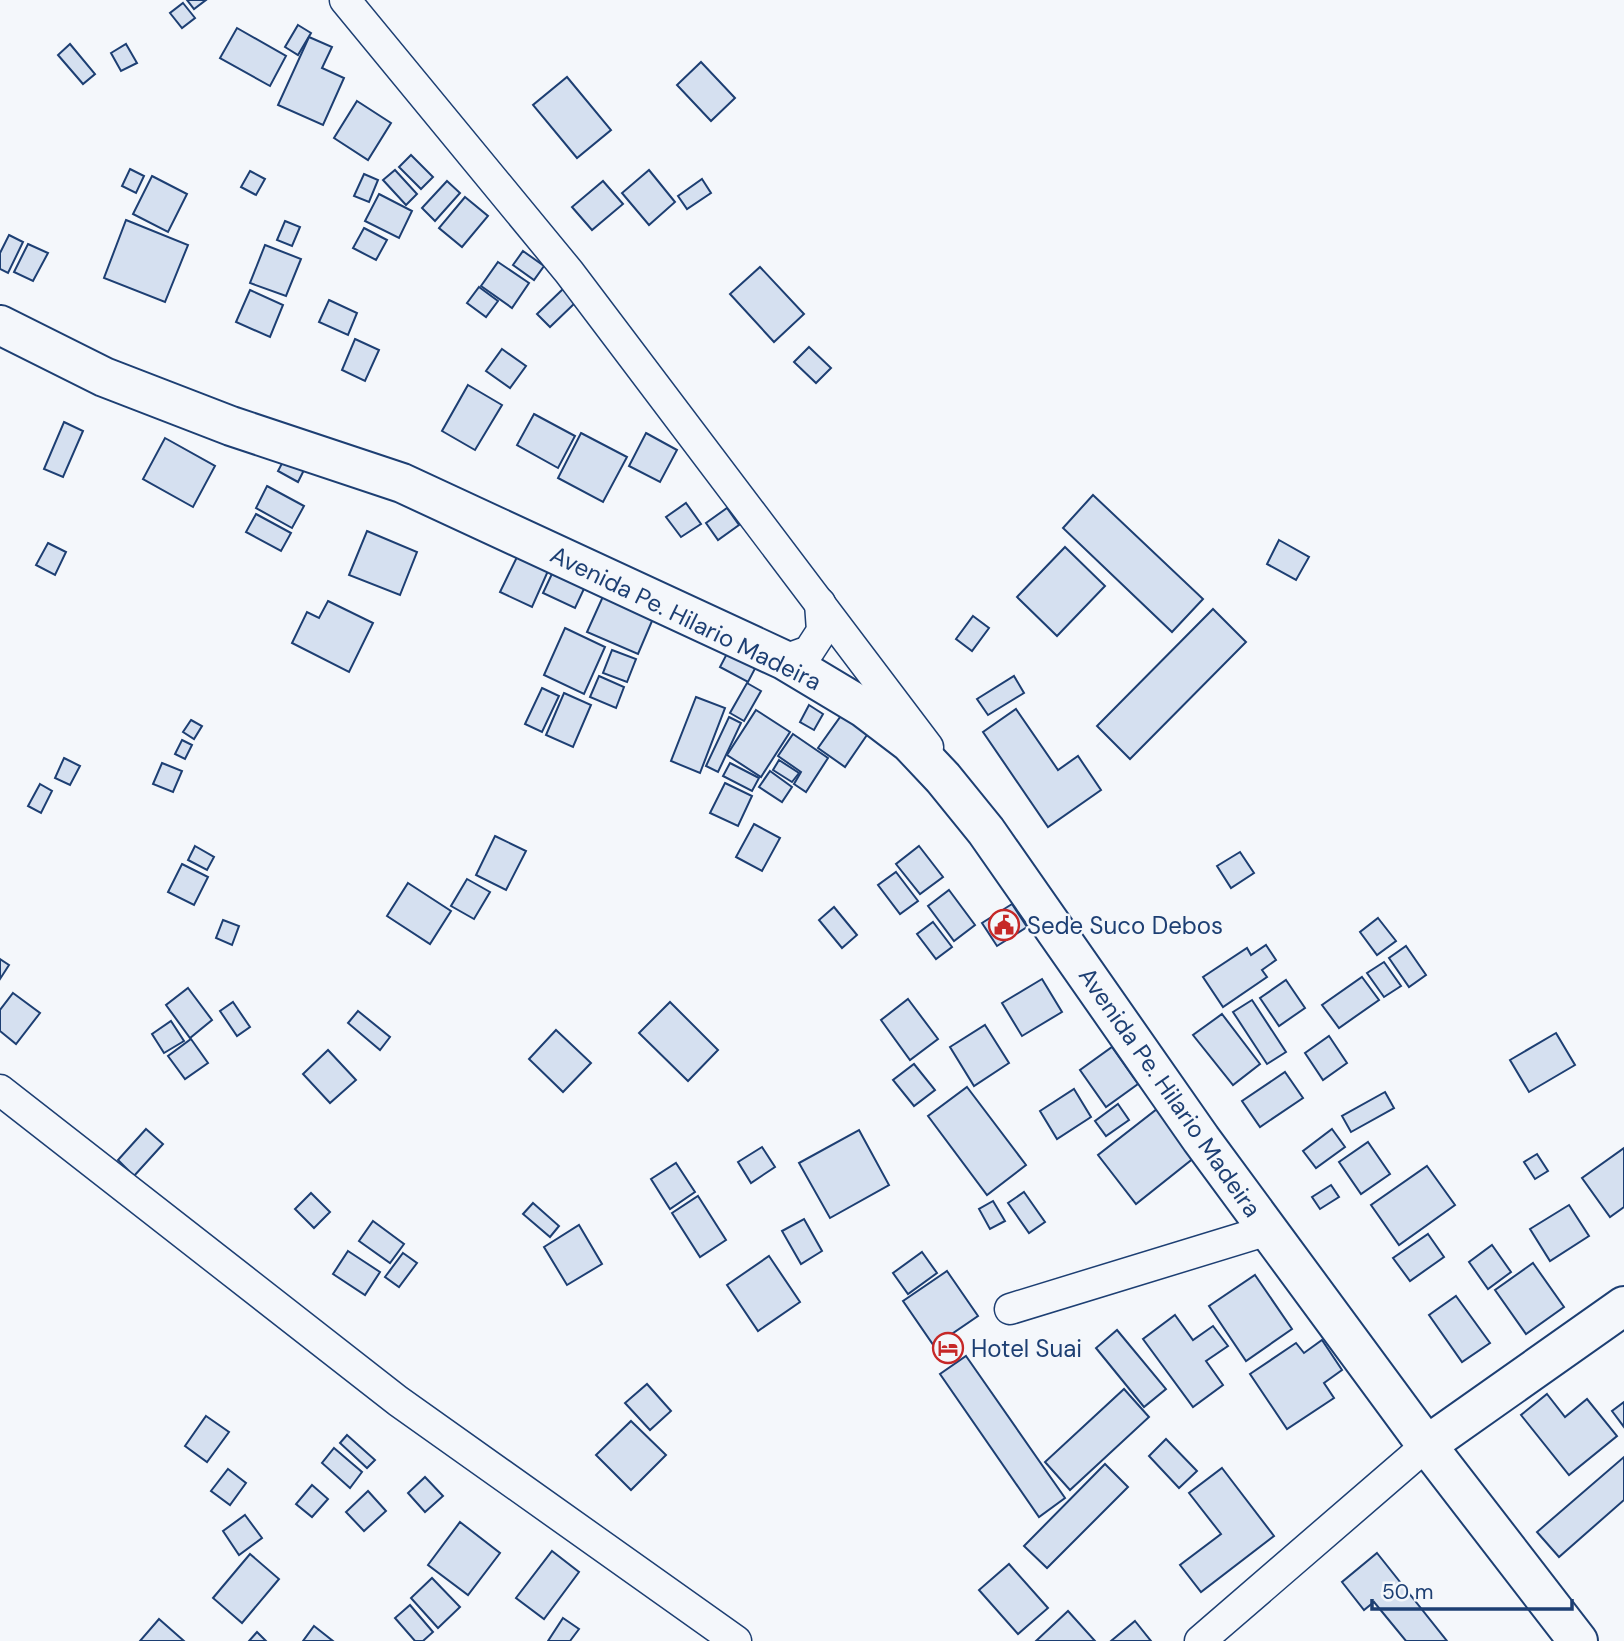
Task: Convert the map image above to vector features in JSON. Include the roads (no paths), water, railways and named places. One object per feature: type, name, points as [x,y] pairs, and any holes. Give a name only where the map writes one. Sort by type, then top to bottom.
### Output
[{"type":"main road","name":"Avenida Pe. Hilario Madeira","points":[[0,325],[104,377],[230,426],[402,483],[783,660],[864,708],[910,743],[986,831],[1201,1139],[1427,1445],[1578,1641]]},
{"type":"main road","points":[[1427,1445],[1624,1306]]},
{"type":"street","points":[[345,0],[569,272],[949,774],[986,831]]},
{"type":"street","points":[[783,660],[809,651],[822,631],[820,603]]},
{"type":"street","points":[[0,1090],[398,1401],[736,1641]]},
{"type":"street","points":[[1010,1309],[1268,1230]]},
{"type":"street","points":[[1200,1641],[1427,1445]]},
{"type":"place","name":"Sede Suco Debos","points":[[1004,925]]},
{"type":"place","name":"Hotel Suai","points":[[948,1348]]}]
